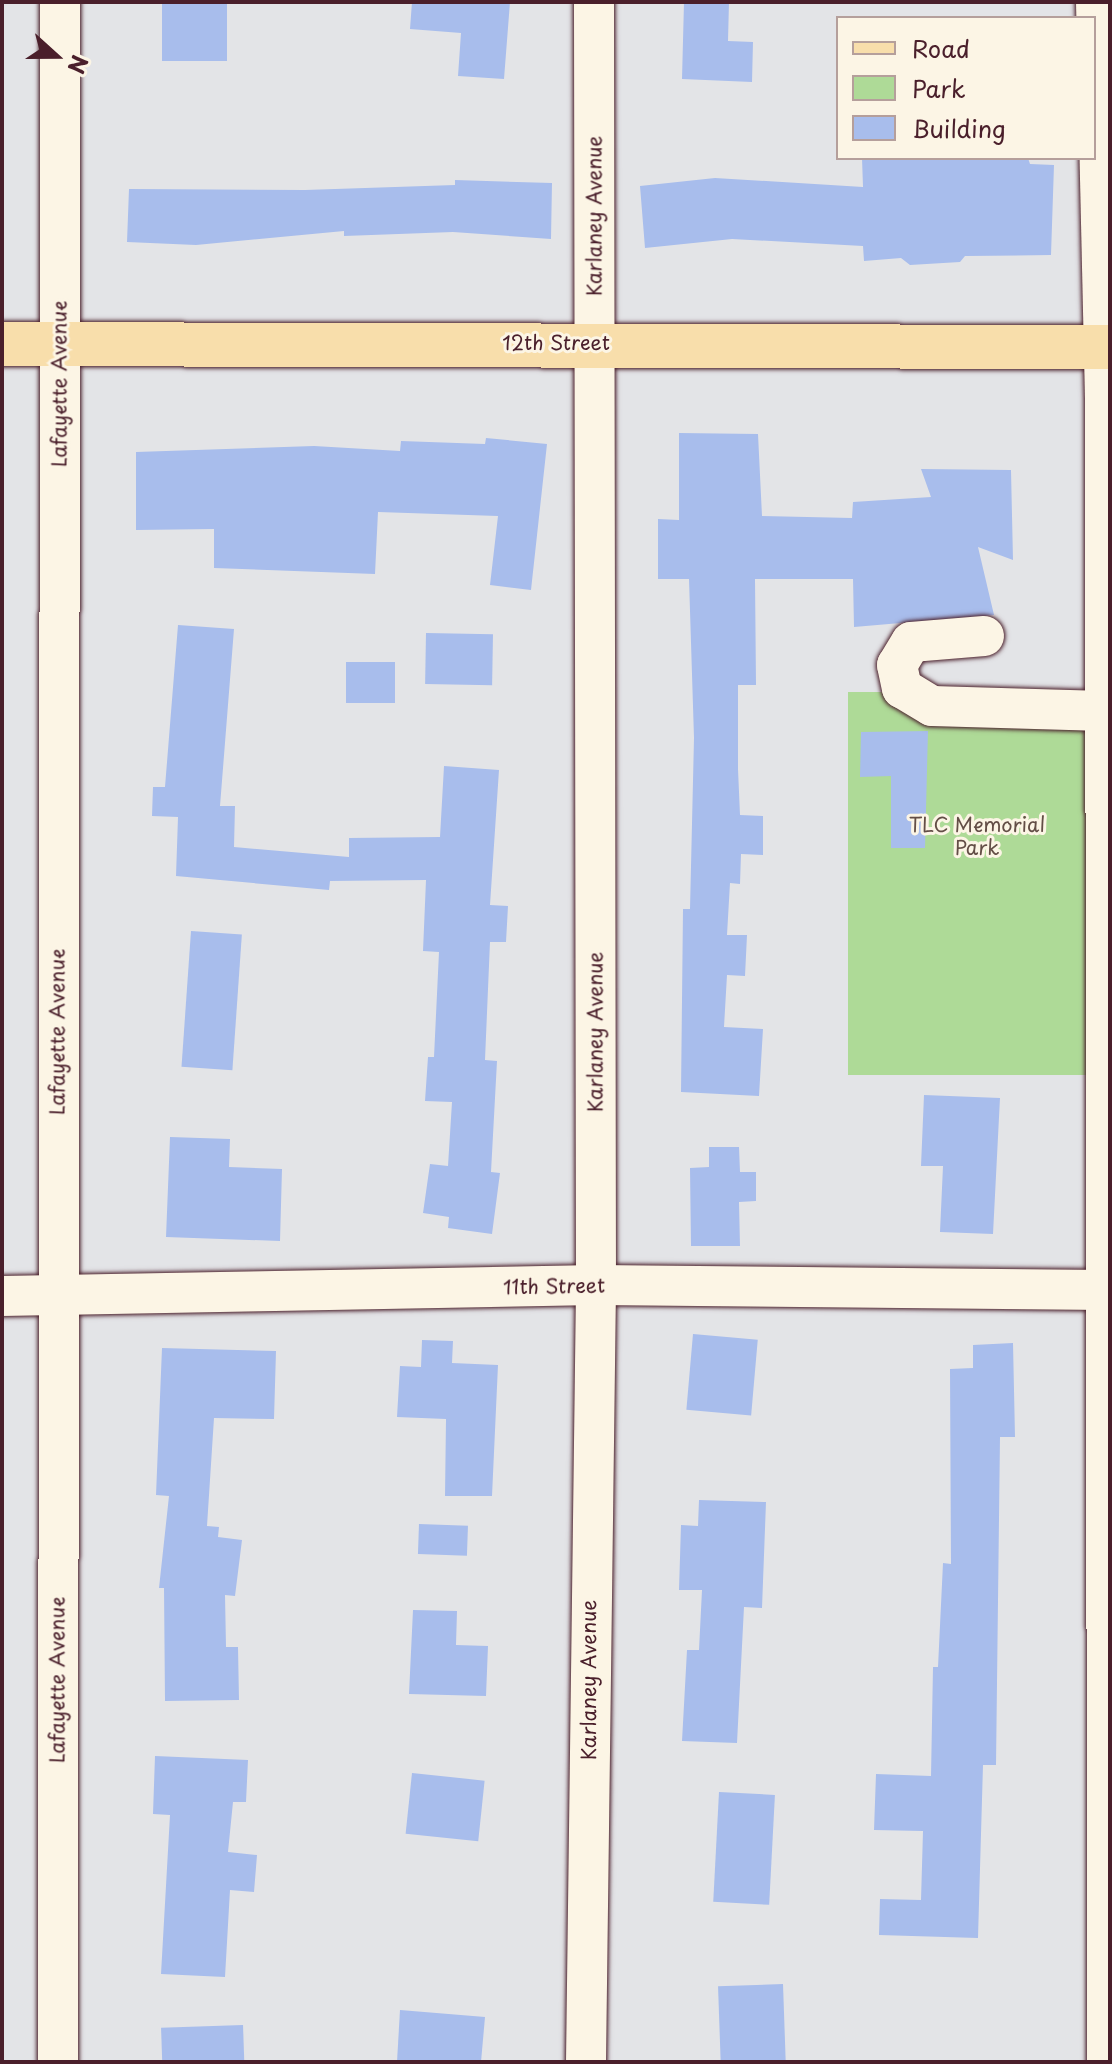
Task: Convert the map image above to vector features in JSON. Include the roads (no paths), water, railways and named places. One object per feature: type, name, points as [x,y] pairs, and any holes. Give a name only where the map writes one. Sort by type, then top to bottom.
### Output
[{"type":"main road","name":"12th Street","points":[[2,344],[594,342],[1107,347]]},
{"type":"street","name":"Lafayette Avenue","points":[[58,2062],[56,1296],[60,2]]},
{"type":"street","name":"Karlaney Avenue","points":[[586,2062],[596,1285],[594,2]]},
{"type":"street","points":[[1096,2],[1107,347],[1104,711],[1107,2062]]},
{"type":"street","points":[[984,636],[911,642],[897,665],[902,688],[932,706],[1104,711]]},
{"type":"street","name":"11th Street","points":[[2,1296],[596,1285],[1106,1290]]},
{"type":"park label","name":"TLC Memorial Park","points":[[977,836]]}]
